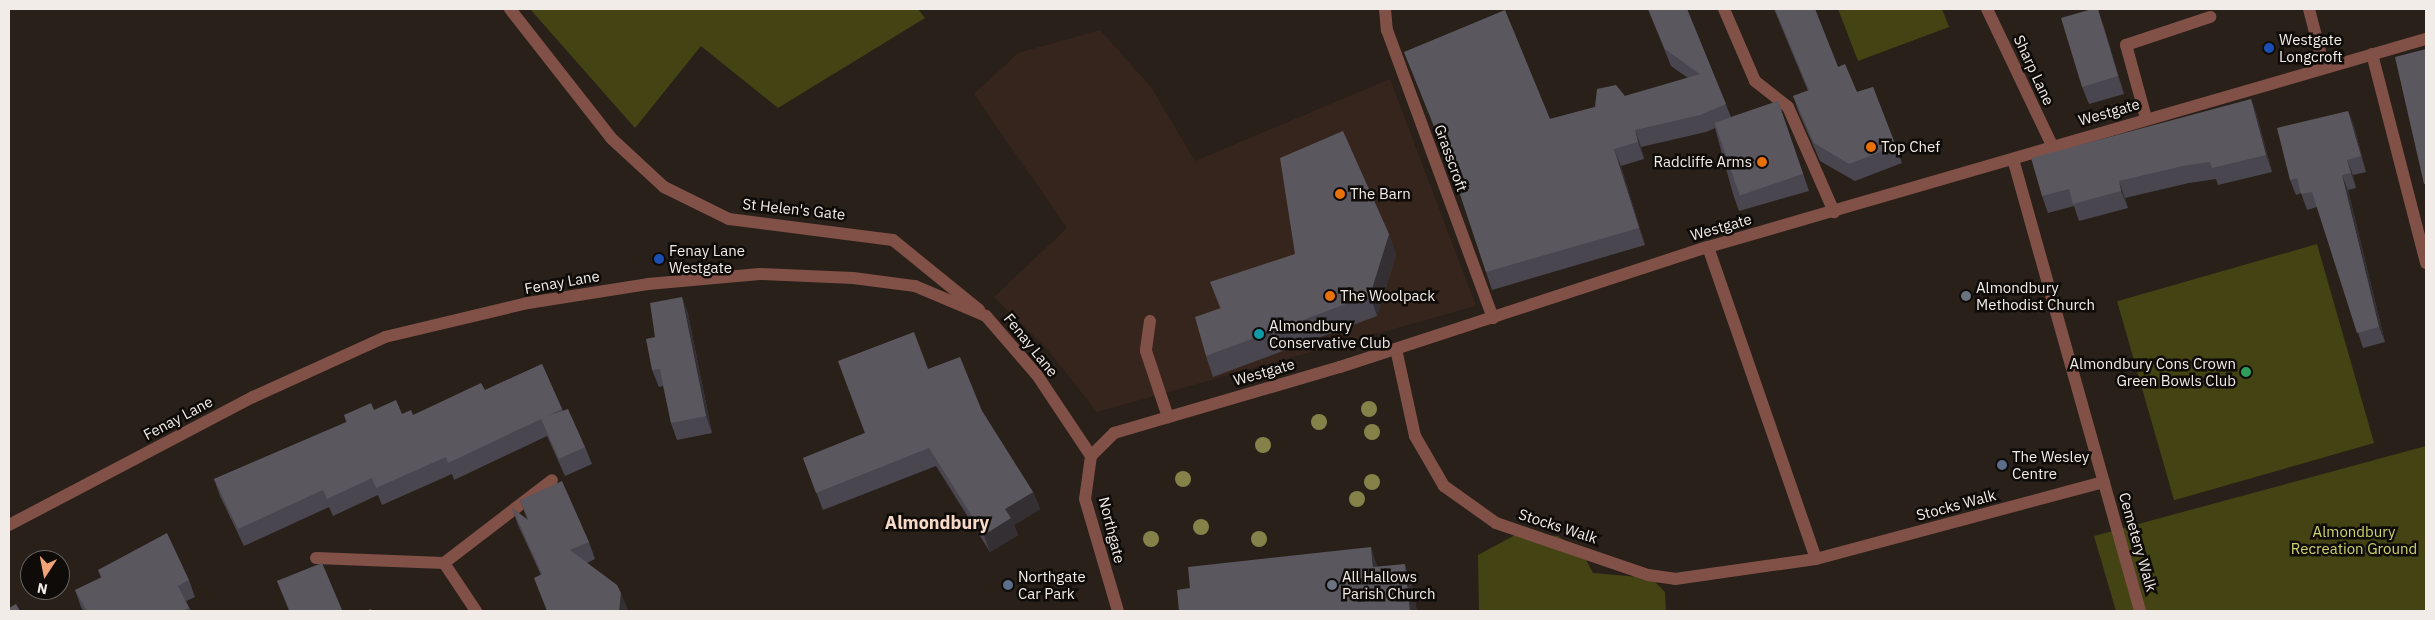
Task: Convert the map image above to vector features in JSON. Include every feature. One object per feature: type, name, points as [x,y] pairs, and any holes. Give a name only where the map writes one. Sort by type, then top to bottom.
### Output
[{"type":"street","name":"St Helen's Gate","points":[[510,9],[611,138],[664,187],[729,219],[893,240],[986,316]]},
{"type":"street","name":"Grasscroft","points":[[1385,9],[1387,30],[1493,318]]},
{"type":"street","points":[[1724,9],[1755,81],[1788,107],[1834,212]]},
{"type":"street","name":"Sharp Lane","points":[[1987,9],[2052,146]]},
{"type":"street","points":[[2309,9],[2324,67]]},
{"type":"street","points":[[2146,118],[2126,45],[2210,17]]},
{"type":"street","name":"Westgate","points":[[1091,456],[1114,433],[1396,349],[1708,247],[1834,212],[2146,118],[2426,39]]},
{"type":"street","points":[[2372,54],[2426,264]]},
{"type":"street","name":"Cemetery Walk","points":[[2013,159],[2140,611]]},
{"type":"street","points":[[1708,247],[1816,559]]},
{"type":"street","name":"Fenay Lane","points":[[9,525],[253,397],[385,337],[528,303],[648,284],[769,274],[853,278],[915,286],[986,316],[1037,375],[1091,456]]},
{"type":"street","points":[[1150,321],[1146,351],[1168,417]]},
{"type":"street","name":"Stocks Walk","points":[[1396,349],[1415,436],[1444,486],[1496,523],[1648,575],[1676,579],[1816,559],[2104,482]]},
{"type":"street","name":"Northgate","points":[[1091,456],[1085,499],[1118,611]]},
{"type":"street","points":[[316,558],[444,563],[496,521],[552,480]]},
{"type":"street","points":[[444,563],[476,611]]},
{"type":"shaded area","points":[[1100,30],[1151,87],[1195,161],[1390,79],[1476,306],[1097,412],[1048,350],[994,297],[1067,228],[974,94],[1018,53]]},
{"type":"green space","points":[[530,9],[918,9],[925,18],[778,108],[701,46],[635,128]]},
{"type":"green space","points":[[1838,9],[1942,9],[1949,27],[1858,61]]},
{"type":"green space","name":"Almondbury Cons Crown Green Bowls Club","points":[[2317,244],[2374,443],[2174,500],[2117,301]]},
{"type":"green space","name":"Almondbury Recreation Ground","points":[[2426,446],[2426,611],[2116,611],[2094,536]]},
{"type":"green space","points":[[1517,534],[1558,536],[1582,552],[1593,573],[1651,578],[1665,592],[1666,611],[1479,611],[1478,555]]},
{"type":"building","points":[[1648,9],[1687,9],[1726,104],[1700,115],[1635,130],[1638,142],[1614,149],[1639,228],[1486,272],[1452,170],[1404,52],[1505,10],[1550,119],[1595,107],[1597,89],[1616,85],[1625,96],[1700,74],[1665,49]]},
{"type":"building","points":[[1775,9],[1815,9],[1838,67],[1845,64],[1857,92],[1873,87],[1896,146],[1849,164],[1814,143],[1793,96],[1809,90]]},
{"type":"building","points":[[2098,9],[2118,76],[2082,87],[2061,18]]},
{"type":"building","points":[[2426,49],[2426,184],[2424,184],[2395,57]]},
{"type":"building","points":[[2251,99],[2266,155],[2212,168],[2210,162],[2183,166],[2119,181],[2121,191],[2073,204],[2069,189],[2042,196],[2031,158]]},
{"type":"building","points":[[1778,101],[1803,174],[1740,196],[1715,123]]},
{"type":"building","points":[[2348,111],[2361,156],[2347,160],[2351,173],[2342,175],[2379,327],[2357,333],[2312,192],[2301,194],[2297,178],[2290,180],[2277,128]]},
{"type":"building","points":[[1343,131],[1389,234],[1370,295],[1206,356],[1195,317],[1221,308],[1210,282],[1295,254],[1280,158]]},
{"type":"building","points":[[682,297],[706,416],[671,423],[660,369],[652,370],[646,339],[655,337],[650,303]]},
{"type":"building","points":[[914,332],[928,369],[960,357],[982,411],[1033,492],[1005,509],[1011,518],[984,535],[929,448],[816,493],[803,458],[865,433],[838,361]]},
{"type":"building","points":[[542,364],[562,409],[547,416],[568,409],[585,447],[559,459],[541,419],[448,463],[446,457],[376,488],[372,478],[327,499],[323,490],[238,529],[214,479],[347,422],[344,415],[371,403],[374,410],[396,400],[402,414],[411,410],[413,415],[481,383],[485,390]]},
{"type":"building","points":[[562,481],[589,542],[570,550],[617,585],[621,593],[619,611],[547,611],[534,578],[542,574],[512,508],[529,521],[520,500]]},
{"type":"building","points":[[167,533],[189,580],[178,586],[189,608],[182,611],[87,611],[75,590],[102,577],[98,570]]},
{"type":"building","points":[[1371,547],[1373,567],[1405,564],[1410,611],[1179,611],[1177,590],[1190,588],[1188,567]]},
{"type":"building","points":[[322,563],[342,610],[290,611],[277,581]]},
{"type":"building","points":[[16,604],[20,611],[9,611],[9,608]]},
{"type":"place","name":"Westgate Longcroft","points":[[2269,48]]},
{"type":"place","name":"Top Chef","points":[[1871,147]]},
{"type":"place","name":"Radcliffe Arms","points":[[1762,162]]},
{"type":"place","name":"The Barn","points":[[1340,194]]},
{"type":"place","name":"Fenay Lane Westgate","points":[[659,259]]},
{"type":"place","name":"The Woolpack","points":[[1330,296]]},
{"type":"place","name":"Almondbury Methodist Church","points":[[1966,296]]},
{"type":"place","name":"Almondbury Conservative Club","points":[[1259,334]]},
{"type":"place","name":"Almondbury Cons Crown Green Bowls Club","points":[[2246,372]]},
{"type":"place","name":"The Wesley Centre","points":[[2002,465]]},
{"type":"place","name":"Northgate Car Park","points":[[1008,585]]},
{"type":"place","name":"All Hallows Parish Church","points":[[1332,585]]},
{"type":"district","name":"Almondbury","points":[[937,523]]}]
